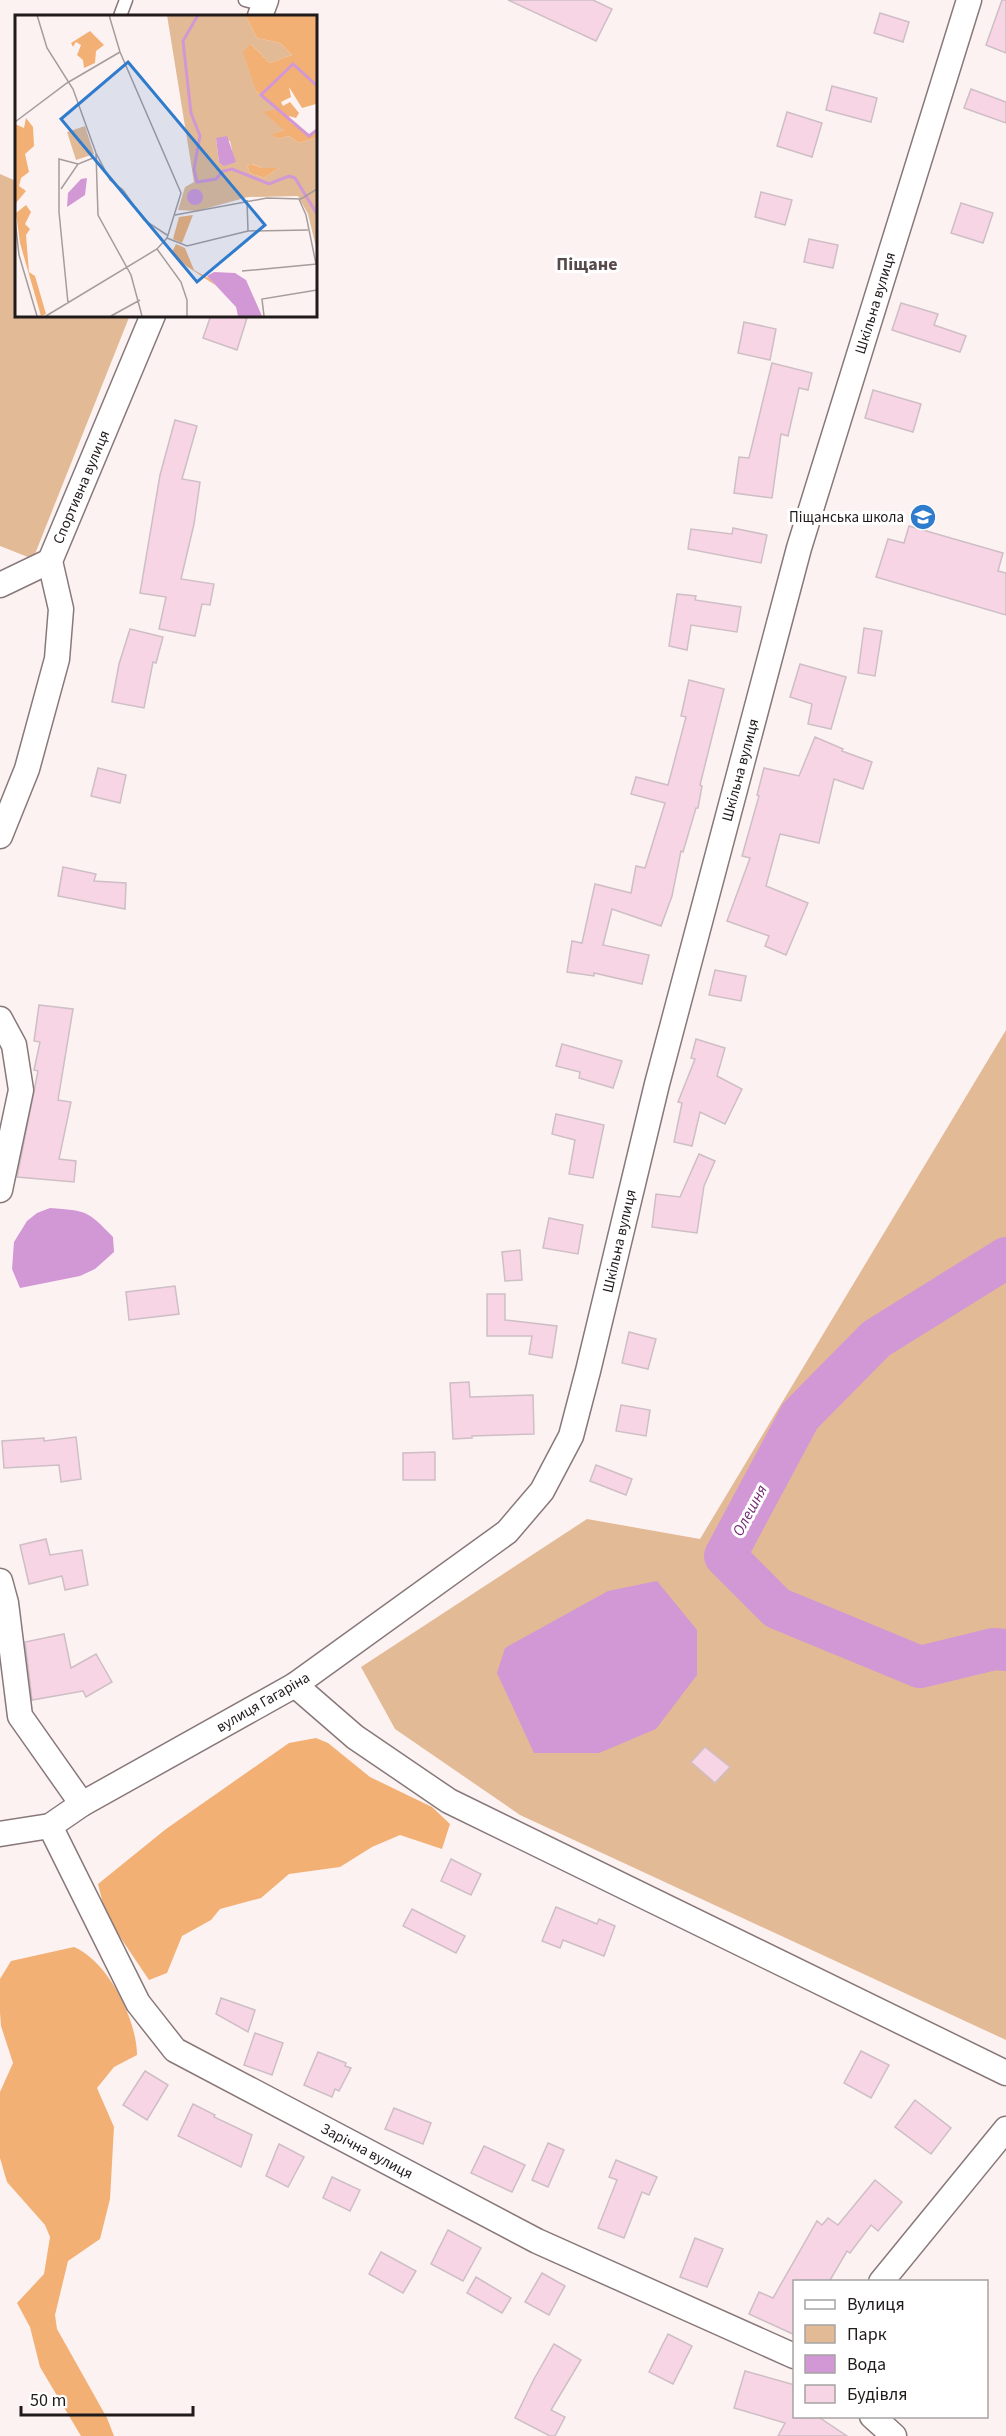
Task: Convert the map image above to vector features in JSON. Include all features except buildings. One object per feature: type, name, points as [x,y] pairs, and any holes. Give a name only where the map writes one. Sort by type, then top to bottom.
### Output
[{"type":"street","name":"Шкільна вулиця","points":[[507,1532],[542,1491],[571,1436],[657,1084],[799,548],[969,0]]},
{"type":"street","name":"Спортивна вулиця","points":[[0,836],[27,769],[57,659],[61,609],[50,561],[153,316]]},
{"type":"street","points":[[0,585],[50,561]]},
{"type":"street","points":[[0,1019],[14,1045],[21,1090],[0,1190]]},
{"type":"street","name":"вулиця Гагаріна","points":[[0,1834],[51,1826],[82,1804],[295,1685],[507,1532]]},
{"type":"street","points":[[0,1581],[6,1603],[20,1716],[82,1804]]},
{"type":"street","points":[[295,1685],[355,1737],[449,1801],[1006,2073]]},
{"type":"street","name":"Зарічна вулиця","points":[[51,1826],[138,2004],[175,2050],[537,2241],[793,2355]]},
{"type":"street","points":[[883,2280],[1006,2128]]},
{"type":"street","points":[[874,2418],[894,2436]]},
{"type":"lane","points":[[120,15],[126,0]]},
{"type":"green space","points":[[0,174],[15,181],[15,316],[130,316],[33,559],[0,546]]},
{"type":"green space","points":[[1006,1030],[1006,2040],[520,1815],[395,1729],[361,1667],[587,1519],[700,1539]]},
{"type":"shaded area","points":[[316,1738],[328,1743],[370,1777],[432,1807],[450,1824],[442,1849],[400,1835],[372,1847],[340,1867],[289,1874],[261,1898],[220,1909],[211,1920],[182,1936],[167,1973],[149,1980],[106,1916],[98,1884],[166,1829],[289,1743]]},
{"type":"shaded area","points":[[74,1947],[86,1954],[109,1978],[126,2009],[136,2041],[137,2055],[114,2067],[97,2088],[114,2127],[110,2199],[100,2239],[68,2261],[55,2315],[57,2329],[107,2418],[114,2436],[81,2436],[40,2367],[30,2327],[17,2303],[44,2274],[50,2237],[45,2225],[7,2182],[0,2158],[0,2092],[13,2063],[1,2026],[0,1979],[11,1961]]},
{"type":"water","points":[[50,1208],[79,1211],[91,1217],[113,1237],[114,1252],[95,1269],[80,1276],[20,1288],[12,1269],[14,1242],[27,1221],[37,1213]]},
{"type":"water","points":[[657,1581],[697,1630],[697,1675],[656,1729],[599,1753],[534,1753],[497,1673],[505,1648],[608,1591]]},
{"type":"waterway","name":"Олешня","points":[[1006,1258],[876,1339],[800,1416],[725,1556],[777,1608],[920,1667],[994,1649],[1006,1650]]},
{"type":"place","name":"Піщанська школа","points":[[923,517]]},
{"type":"district","name":"Піщане","points":[[587,264]]}]
